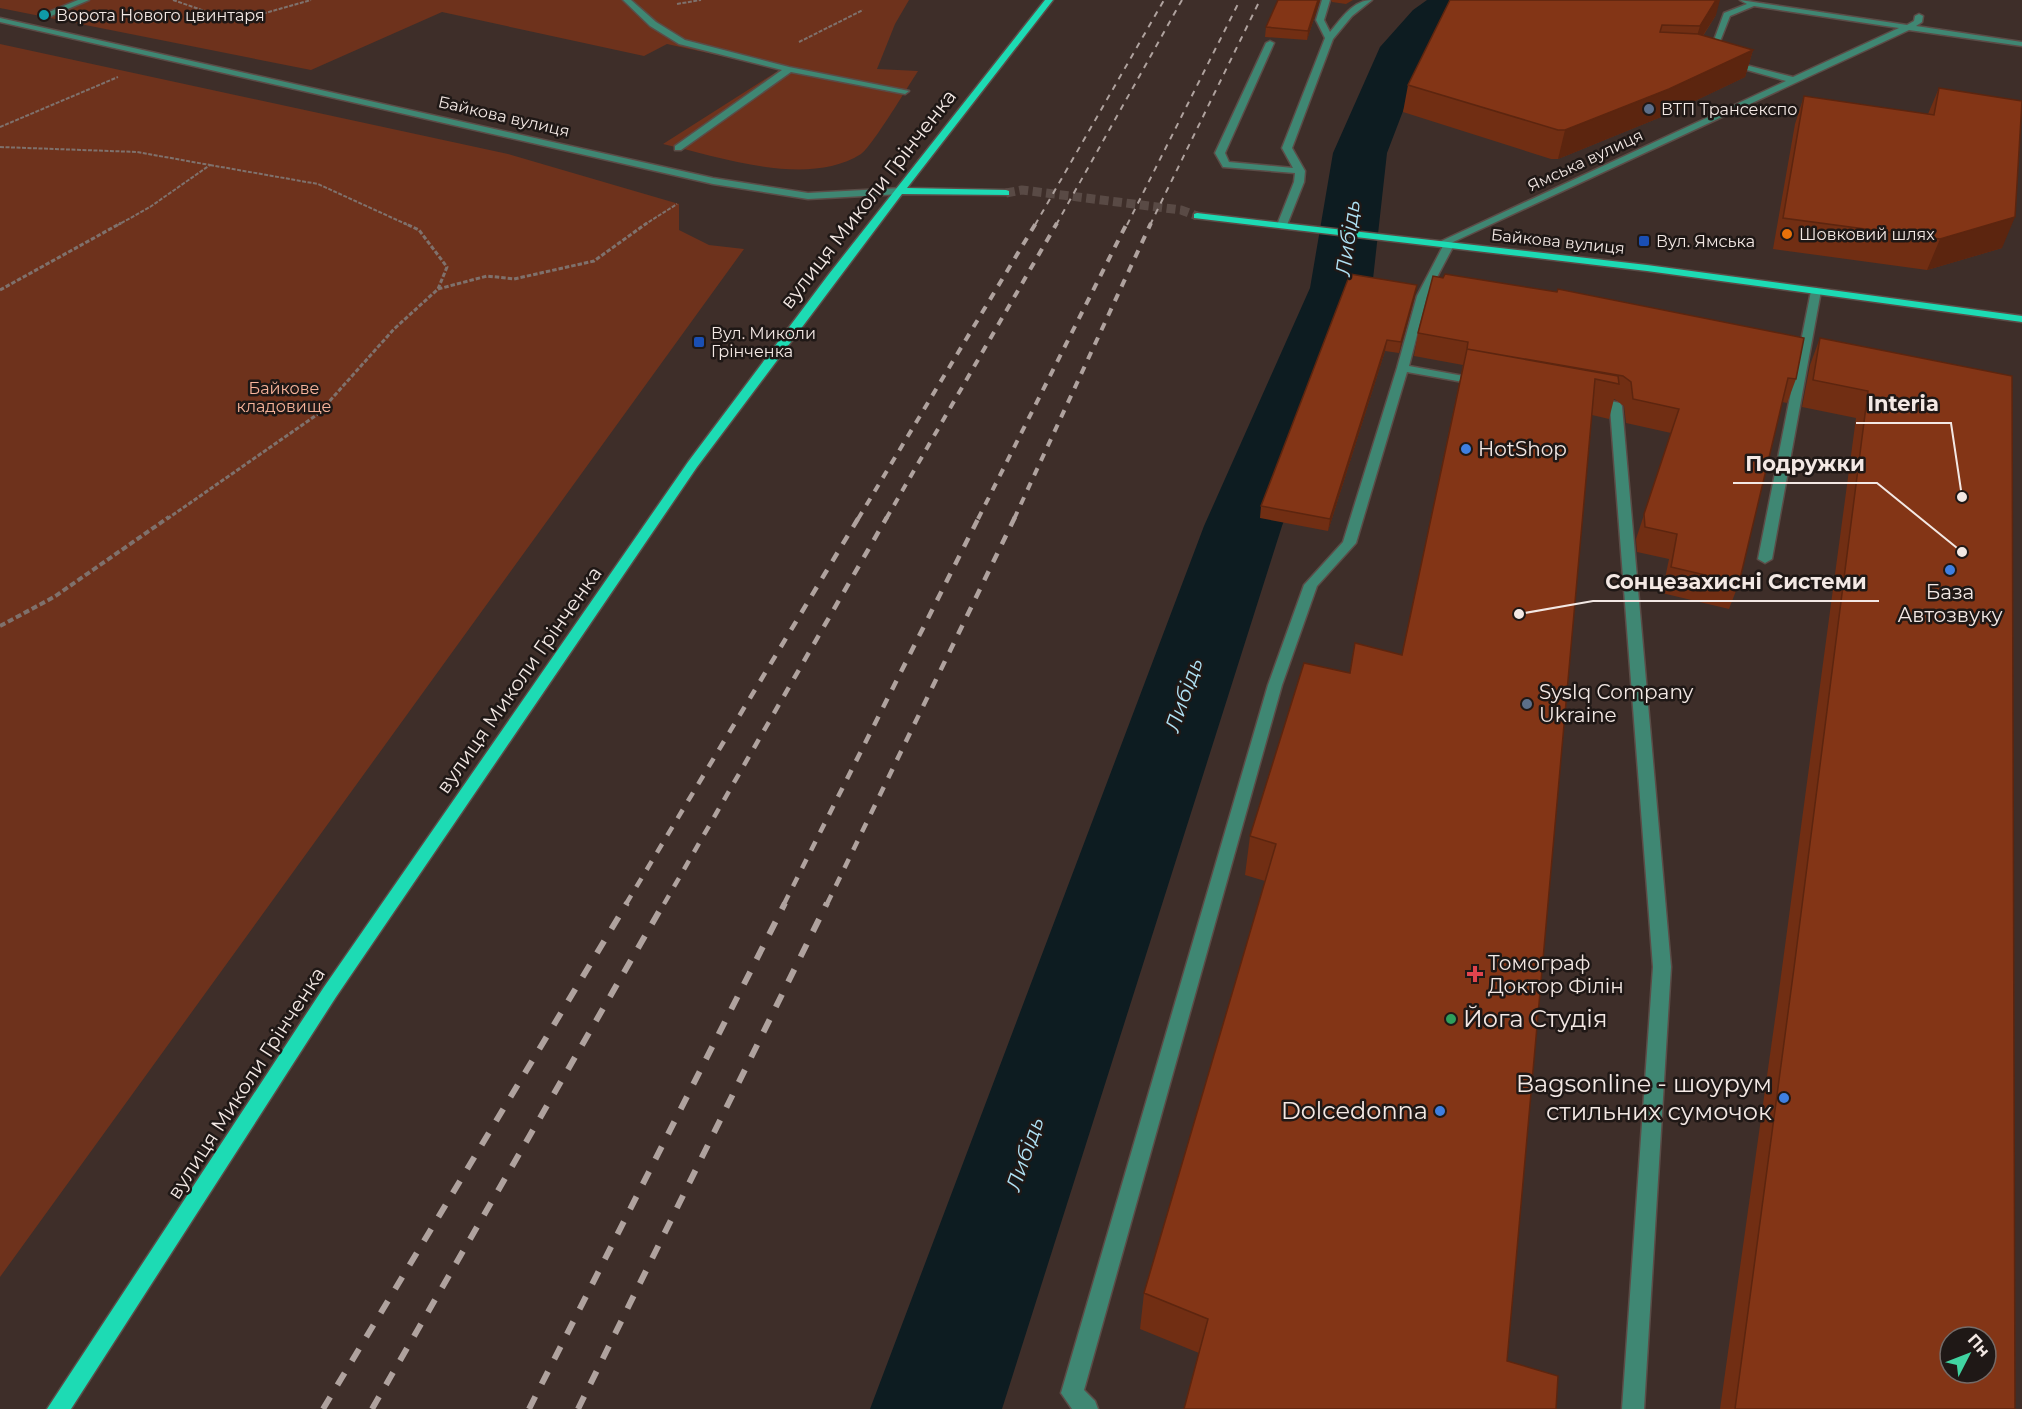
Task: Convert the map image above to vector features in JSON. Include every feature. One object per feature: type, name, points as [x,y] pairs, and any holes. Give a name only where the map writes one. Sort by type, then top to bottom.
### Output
[{"type":"main road","name":"вулиця Миколи Грінченка","points":[[58,1409],[330,992],[692,465],[814,302],[1049,0]]},
{"type":"main road","name":"Байкова вулиця","points":[[901,190],[1006,193]]},
{"type":"main road","name":"Байкова вулиця","points":[[1197,216],[1816,291],[2022,319]]},
{"type":"street","points":[[19,24],[85,0]]},
{"type":"street","points":[[627,0],[653,24],[682,42],[789,69],[905,91]]},
{"type":"street","points":[[1326,0],[1320,20],[1329,38]]},
{"type":"street","points":[[1285,225],[1299,182],[1299,171],[1287,148],[1329,38],[1349,14],[1368,0]]},
{"type":"street","points":[[1744,0],[1753,4],[2022,44]]},
{"type":"street","points":[[1720,12],[1730,13],[1753,4]]},
{"type":"street","points":[[1730,13],[1712,53],[1793,80]]},
{"type":"street","points":[[1906,28],[1918,22],[1919,16]]},
{"type":"street","name":"Байкова вулиця","points":[[0,20],[713,181],[808,196],[901,190]]},
{"type":"street","name":"Ямська вулиця","points":[[1444,245],[1906,28]]},
{"type":"street","points":[[1270,43],[1220,153],[1226,165],[1299,171]]},
{"type":"street","points":[[678,147],[789,69]]},
{"type":"street","points":[[1088,1409],[1072,1393],[1275,685],[1311,585],[1348,543],[1403,368],[1422,296],[1444,245]]},
{"type":"street","points":[[1765,559],[1816,291]]},
{"type":"street","points":[[1403,368],[1498,385]]},
{"type":"street","points":[[1581,399],[1616,406],[1662,968],[1633,1409]]},
{"type":"path","points":[[173,0],[222,17],[244,19],[311,0]]},
{"type":"path","points":[[798,42],[863,10]]},
{"type":"path","points":[[0,127],[165,56]]},
{"type":"path","points":[[0,147],[136,152],[318,184],[419,230],[447,267],[438,289],[394,329],[318,414],[54,597],[0,626]]},
{"type":"path","points":[[0,290],[150,207],[210,165]]},
{"type":"path","points":[[438,289],[487,276],[514,279],[594,261],[625,237],[713,181]]},
{"type":"green space","points":[[0,0],[909,0],[895,24],[877,69],[918,71],[881,129],[861,154],[839,164],[815,169],[764,167],[663,144],[781,69],[667,44],[644,56],[442,12],[311,70],[0,8]]},
{"type":"green space","name":"Байкове кладовище","points":[[0,44],[508,154],[679,204],[679,230],[709,245],[744,249],[0,1277]]},
{"type":"building","points":[[1278,0],[1318,0],[1308,31],[1266,27]]},
{"type":"building","points":[[1450,0],[1716,0],[1700,26],[1662,25],[1660,32],[1698,34],[1753,50],[1669,89],[1565,130],[1558,130],[1408,85]]},
{"type":"building","points":[[1939,88],[2022,101],[2015,217],[1940,239],[1783,218],[1804,96],[1934,115]]},
{"type":"building","points":[[1350,274],[1417,285],[1401,342],[1387,340],[1330,519],[1261,506]]},
{"type":"building","points":[[1445,274],[1557,292],[1558,289],[1804,338],[1796,379],[1788,378],[1739,583],[1671,567],[1677,534],[1645,527],[1644,514],[1679,409],[1633,399],[1631,382],[1623,376],[1467,349],[1468,342],[1418,333],[1433,276],[1443,278]]},
{"type":"building","points":[[1820,338],[2012,376],[2015,1409],[1735,1409],[1868,391],[1813,380]]},
{"type":"building","points":[[1467,349],[1618,376],[1619,384],[1595,379],[1507,1361],[1558,1376],[1556,1409],[1184,1409],[1208,1319],[1144,1293],[1276,844],[1250,836],[1304,663],[1350,673],[1355,643],[1402,655]]},
{"type":"waterway","name":"Либідь","points":[[936,1409],[1243,526],[1341,288],[1360,153],[1404,47],[1429,20],[1455,0]]},
{"type":"tunnel","points":[[1006,193],[1022,190],[1181,210],[1197,216]]},
{"type":"railway","points":[[1035,225],[1164,0]]},
{"type":"railway","points":[[1056,225],[1182,0]]},
{"type":"railway","points":[[1127,225],[1240,0]]},
{"type":"railway","points":[[1150,225],[1260,0]]},
{"type":"railway","points":[[858,519],[1036,223]]},
{"type":"railway","points":[[886,519],[1057,223]]},
{"type":"railway","points":[[978,519],[1127,223]]},
{"type":"railway","points":[[1014,519],[1151,223]]},
{"type":"railway","points":[[626,904],[859,517]]},
{"type":"railway","points":[[664,904],[887,517]]},
{"type":"railway","points":[[784,904],[979,517]]},
{"type":"railway","points":[[827,904],[1015,517]]},
{"type":"railway","points":[[323,1409],[627,903]]},
{"type":"railway","points":[[372,1409],[664,903]]},
{"type":"railway","points":[[529,1409],[785,903]]},
{"type":"railway","points":[[578,1409],[827,903]]},
{"type":"place","name":"Ворота Нового цвинтаря","points":[[44,15]]},
{"type":"place","name":"ВТП Трансекспо","points":[[1649,109]]},
{"type":"place","name":"Шовковий шлях","points":[[1787,234]]},
{"type":"place","name":"Вул. Ямська","points":[[1644,241]]},
{"type":"place","name":"Вул. Миколи Грінченка","points":[[699,342]]},
{"type":"place","name":"HotShop","points":[[1466,449]]},
{"type":"place","name":"Interia","points":[[1962,497]]},
{"type":"place","name":"Подружки","points":[[1962,552]]},
{"type":"place","name":"База Автозвуку","points":[[1950,570]]},
{"type":"place","name":"Сонцезахисні Системи","points":[[1519,614]]},
{"type":"place","name":"SysIq Company Ukraine","points":[[1527,704]]},
{"type":"place","name":"Томограф Доктор Філін","points":[[1475,974]]},
{"type":"place","name":"Йога Студія","points":[[1451,1019]]},
{"type":"place","name":"Bagsonline - шоурум стильних сумочок","points":[[1784,1098]]},
{"type":"place","name":"Dolcedonna","points":[[1440,1111]]}]
